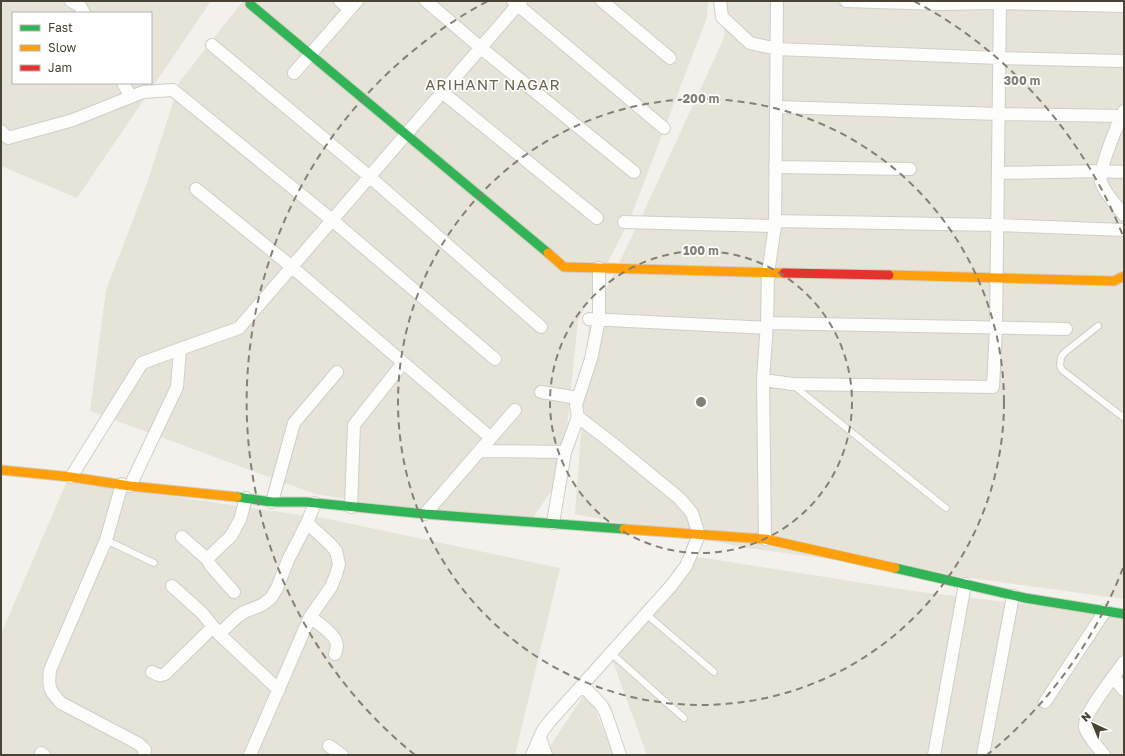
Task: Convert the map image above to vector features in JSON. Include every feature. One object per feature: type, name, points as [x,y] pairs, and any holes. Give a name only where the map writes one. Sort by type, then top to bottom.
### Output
[{"type":"street","points":[[294,73],[353,5],[340,1]]},
{"type":"street","points":[[426,1],[480,48],[634,172]]},
{"type":"street","points":[[602,1],[670,58]]},
{"type":"street","points":[[720,1],[722,17],[750,43],[776,49],[999,58],[1124,61]]},
{"type":"street","points":[[765,539],[763,380],[767,326],[768,273],[775,224],[777,1]]},
{"type":"street","points":[[846,1],[1000,2],[1124,6]]},
{"type":"street","points":[[71,477],[142,363],[239,328],[480,48],[517,2],[664,128]]},
{"type":"street","points":[[763,380],[793,384],[993,387],[997,278],[1000,2]]},
{"type":"street","points":[[250,4],[564,267],[1114,281],[1124,276]]},
{"type":"street","points":[[212,45],[370,176],[541,327]]},
{"type":"street","points":[[124,84],[131,97]]},
{"type":"street","points":[[1,131],[8,138],[73,120],[143,92],[174,90],[332,220],[494,359]]},
{"type":"street","points":[[442,92],[597,218]]},
{"type":"street","points":[[776,107],[998,114],[1123,113],[1101,171],[1101,181],[1106,193],[1124,215]]},
{"type":"street","points":[[775,167],[910,169]]},
{"type":"street","points":[[998,173],[1124,172]]},
{"type":"street","points":[[196,189],[292,267],[491,438]]},
{"type":"street","points":[[624,222],[997,225],[1124,230]]},
{"type":"street","points":[[554,523],[565,452],[578,417],[576,405],[591,360],[599,268]]},
{"type":"street","points":[[594,319],[767,326],[1066,329]]},
{"type":"street","points":[[144,755],[145,750],[139,744],[61,703],[52,694],[49,684],[50,670],[106,540],[126,485],[177,387],[180,349]]},
{"type":"street","points":[[351,507],[354,425],[403,363]]},
{"type":"street","points":[[272,502],[294,424],[337,372]]},
{"type":"street","points":[[541,392],[578,398]]},
{"type":"street","points":[[425,514],[515,410]]},
{"type":"street","points":[[532,755],[543,730],[550,721],[671,586],[686,566],[699,535],[692,513],[678,498],[578,417]]},
{"type":"street","points":[[480,451],[565,452]]},
{"type":"street","points":[[1,470],[71,477],[272,502],[306,502],[425,514],[765,539],[1013,596],[1124,614]]},
{"type":"street","points":[[208,559],[231,536],[240,520],[246,498]]},
{"type":"street","points":[[152,672],[163,676],[216,631],[244,612],[262,605],[271,598],[277,588],[289,558],[307,523],[315,503]]},
{"type":"street","points":[[250,755],[310,617],[330,587],[336,575],[338,564],[336,551],[307,523]]},
{"type":"street","points":[[182,537],[208,559],[211,566],[234,592]]},
{"type":"street","points":[[934,755],[966,584]]},
{"type":"street","points":[[172,586],[202,613],[216,631],[279,690]]},
{"type":"street","points":[[983,755],[1013,596]]},
{"type":"street","points":[[1045,702],[1105,610]]},
{"type":"street","points":[[310,617],[335,639],[337,646],[335,654]]},
{"type":"street","points":[[1104,755],[1086,732],[1084,722],[1091,708],[1124,662]]},
{"type":"street","points":[[1114,677],[1124,690]]},
{"type":"street","points":[[582,685],[602,706],[620,755]]},
{"type":"street","points":[[540,738],[546,755]]},
{"type":"street","points":[[329,746],[342,755]]},
{"type":"lane","points":[[1098,326],[1064,353],[1061,357],[1060,366],[1062,370],[1124,418]]},
{"type":"lane","points":[[793,384],[946,508]]},
{"type":"lane","points":[[106,540],[154,563]]},
{"type":"lane","points":[[646,614],[714,672]]},
{"type":"lane","points":[[611,653],[684,718]]},
{"type":"shaded area","points":[[1,1],[211,1],[77,198],[1,166]]},
{"type":"shaded area","points":[[243,1],[708,1],[707,17],[630,219],[578,321],[562,475],[526,528],[315,494],[90,411],[106,290],[147,183],[180,81]]},
{"type":"shaded area","points":[[727,1],[1124,1],[1124,599],[748,548],[575,514],[589,324],[639,222],[724,38]]},
{"type":"shaded area","points":[[67,481],[328,519],[560,568],[515,755],[1,755],[1,634]]},
{"type":"shaded area","points":[[692,556],[913,591],[1124,616],[1124,755],[647,755],[610,654]]},
{"type":"shaded area","points":[[587,690],[614,755],[544,755]]},
{"type":"traffic: fast","points":[[250,4],[548,253]]},
{"type":"traffic: fast","points":[[237,497],[272,502],[306,502],[425,514],[624,529]]},
{"type":"traffic: fast","points":[[895,568],[1025,598],[1124,614]]},
{"type":"traffic: slow","points":[[548,253],[564,267],[784,273]]},
{"type":"traffic: slow","points":[[889,275],[1114,281],[1124,276]]},
{"type":"traffic: slow","points":[[1,470],[71,477],[130,486],[237,497]]},
{"type":"traffic: slow","points":[[624,529],[765,539],[895,568]]},
{"type":"traffic: jam","points":[[784,273],[889,275]]},
{"type":"district","name":"ARIHANT NAGAR","points":[[493,84]]}]
